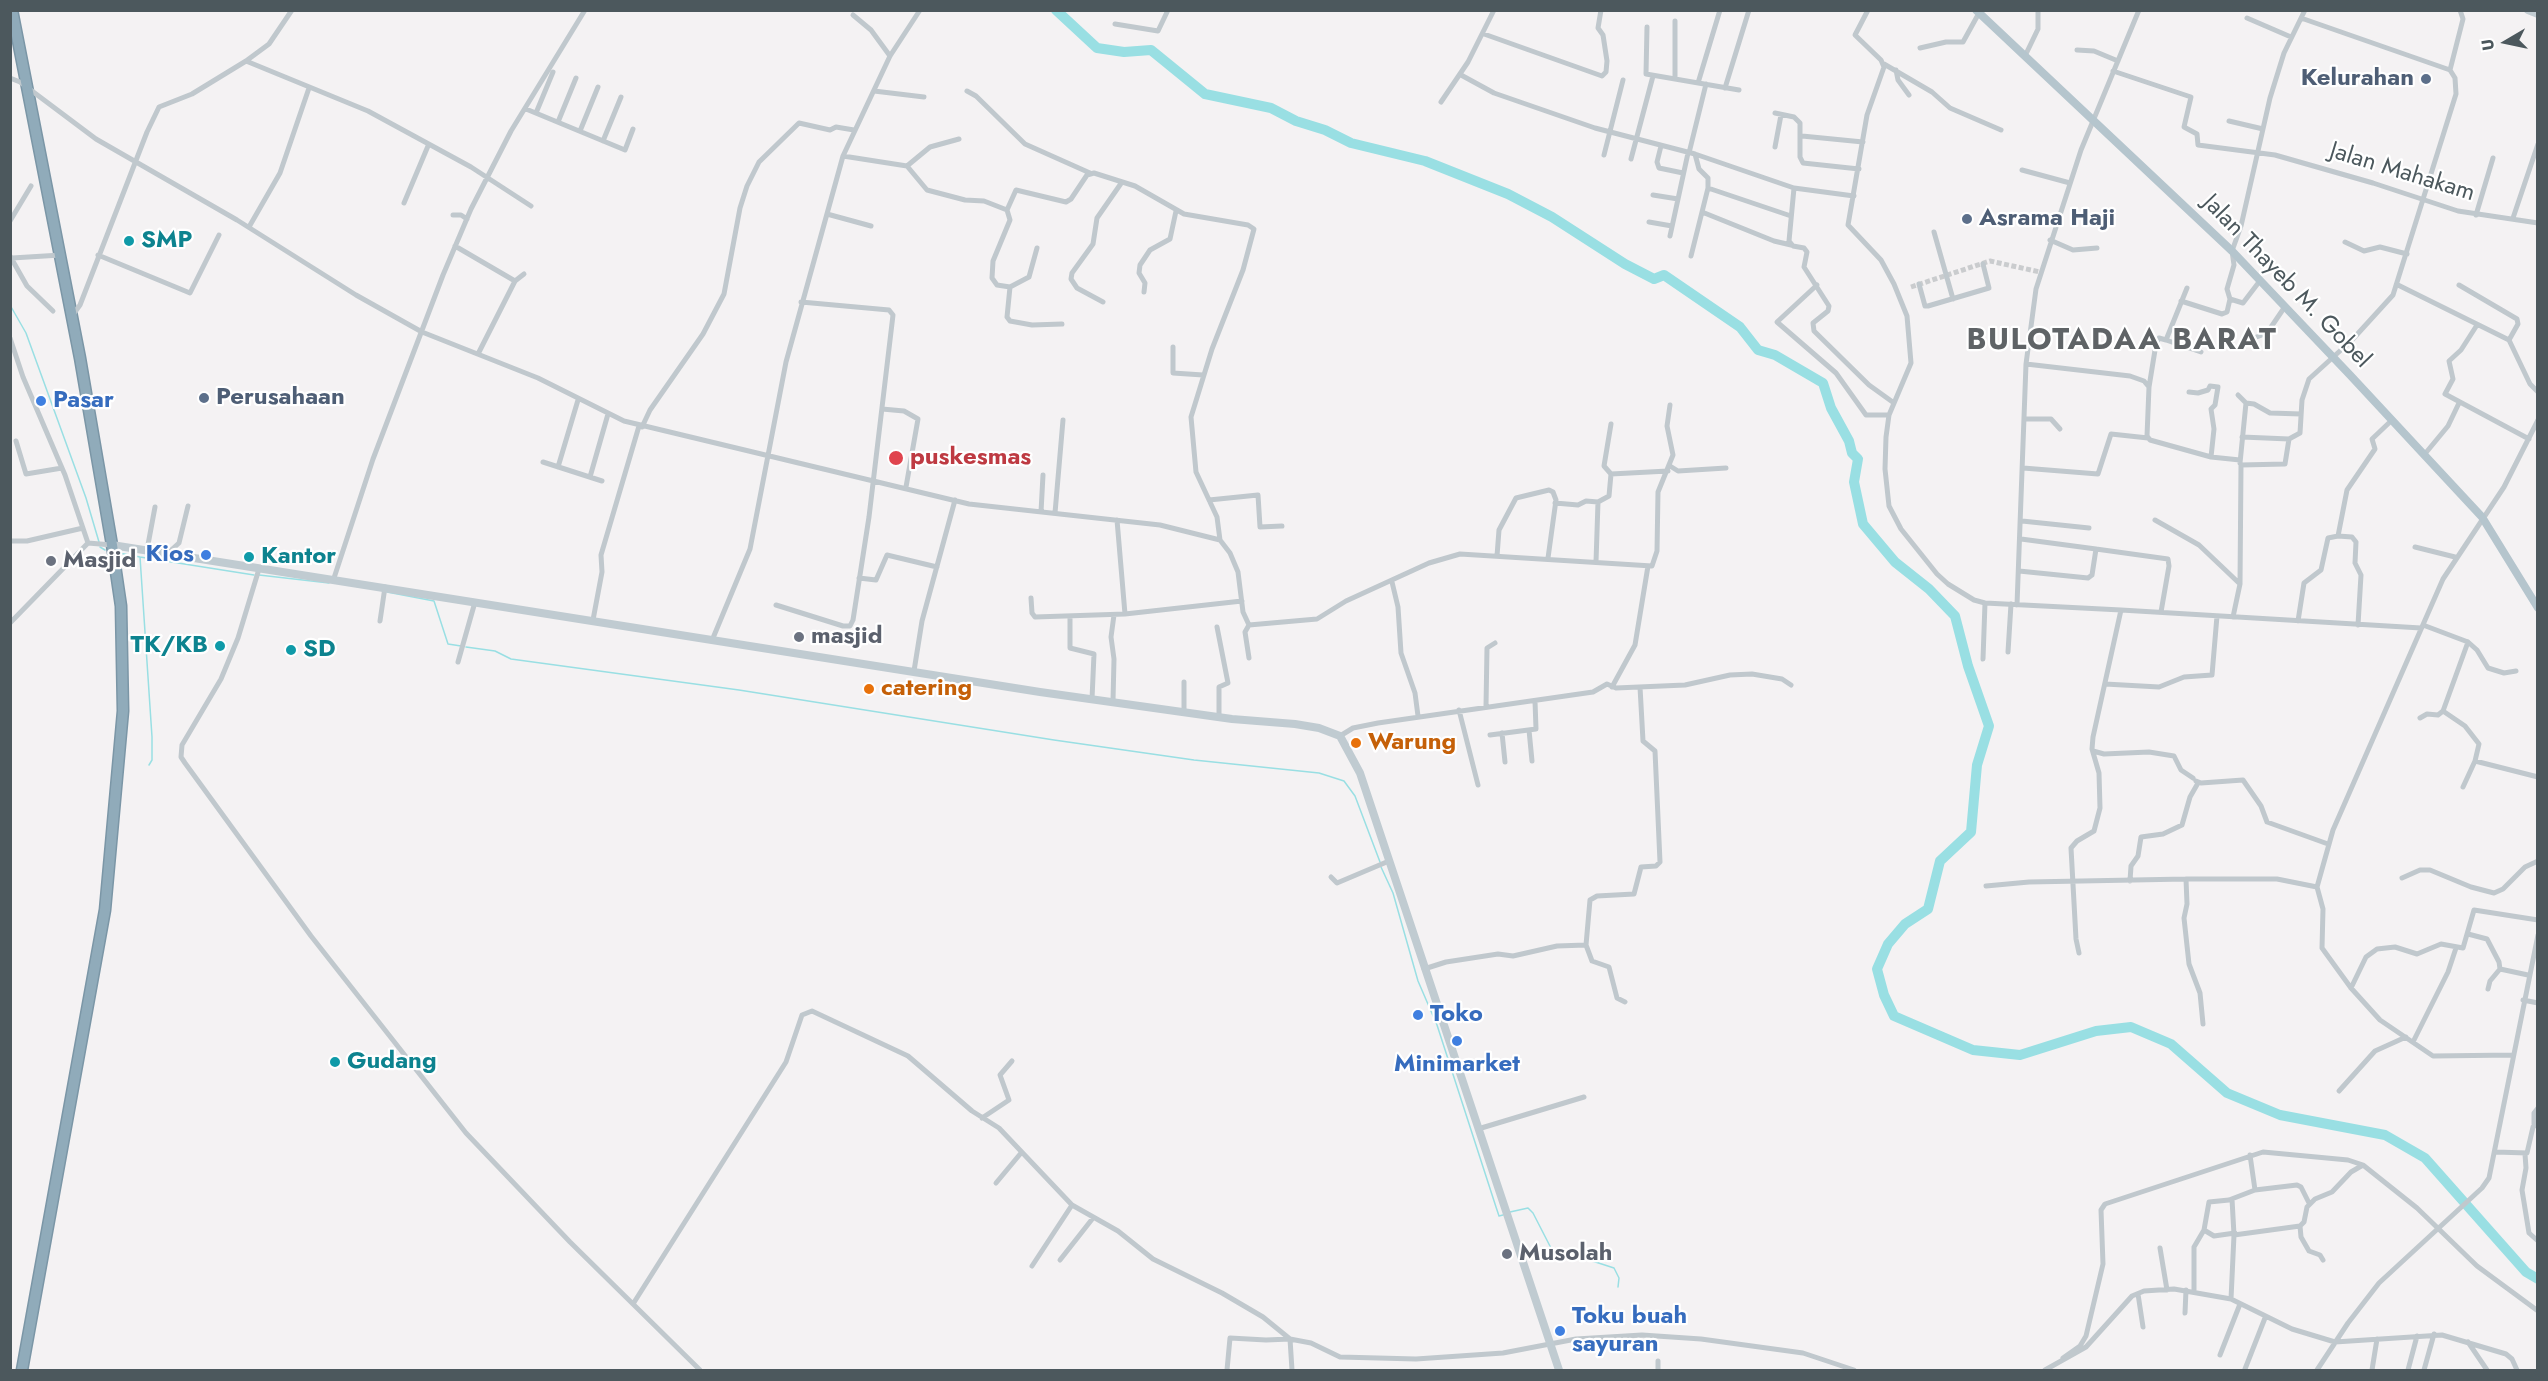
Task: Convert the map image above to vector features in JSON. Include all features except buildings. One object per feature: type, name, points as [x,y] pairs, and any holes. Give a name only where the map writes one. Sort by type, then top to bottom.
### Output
[{"type":"highway","points":[[12,10],[61,255],[108,544],[121,606],[123,711],[105,910],[22,1371]]},
{"type":"main road","name":"Jalan Thayeb M. Gobel","points":[[1977,11],[2232,251],[2332,357],[2482,517],[2538,608]]},
{"type":"street","points":[[72,316],[80,305],[147,132],[163,104],[192,94],[246,62],[269,44],[292,10]]},
{"type":"street","points":[[334,578],[373,459],[455,246],[486,177],[585,10]]},
{"type":"street","points":[[713,638],[750,549],[767,454],[801,302],[843,156],[890,56],[920,10]]},
{"type":"street","points":[[1115,24],[1158,31],[1168,10]]},
{"type":"street","points":[[1441,102],[1461,75],[1484,34],[1494,10]]},
{"type":"street","points":[[1484,34],[1602,76],[1606,72],[1607,61],[1603,35],[1598,28],[1601,10]]},
{"type":"street","points":[[1698,83],[1720,10]]},
{"type":"street","points":[[1725,88],[1749,10]]},
{"type":"street","points":[[1868,10],[1855,34],[1884,64],[1932,92],[1950,108],[2001,130]]},
{"type":"street","points":[[2025,56],[2038,29],[2038,10]]},
{"type":"street","points":[[2008,652],[2019,571],[2026,364],[2036,289],[2050,240],[2093,119],[2139,10]]},
{"type":"street","points":[[2181,301],[2224,314],[2230,299],[2227,289],[2234,268],[2232,251],[2241,226],[2257,152],[2280,65],[2305,10]]},
{"type":"street","points":[[2450,70],[2463,19],[2460,10]]},
{"type":"street","points":[[2528,10],[2538,14]]},
{"type":"street","points":[[1920,48],[1946,42],[1963,42],[1977,11]]},
{"type":"street","points":[[853,15],[871,30],[890,56]]},
{"type":"street","points":[[2247,18],[2291,37]]},
{"type":"street","points":[[2242,437],[2289,439],[2299,435],[2309,379],[2386,304],[2398,285],[2456,93],[2456,78],[2450,70],[2301,18]]},
{"type":"street","points":[[1675,21],[1675,80]]},
{"type":"street","points":[[1647,27],[1646,74],[1739,90]]},
{"type":"street","points":[[2077,50],[2094,51],[2118,61]]},
{"type":"street","points":[[246,62],[368,111],[428,146],[445,153],[531,206]]},
{"type":"street","points":[[1884,64],[1868,115],[1848,226],[1881,260],[1907,316],[1911,363],[1889,415],[1885,469],[1887,496],[1896,519],[1924,559],[1948,584],[1985,603],[2358,625],[2422,626],[2468,642],[2477,650],[2488,668],[2504,673],[2516,671]]},
{"type":"street","points":[[1896,70],[1896,77],[1909,95]]},
{"type":"street","name":"Jalan Mahakam","points":[[2113,71],[2191,97],[2184,127],[2197,134],[2198,145],[2257,152],[2299,161],[2423,198],[2434,204],[2476,215],[2513,218],[2538,224]]},
{"type":"street","points":[[536,113],[553,72]]},
{"type":"street","points":[[1461,75],[1494,93],[1610,132],[1691,153],[1794,188],[1854,196]]},
{"type":"street","points":[[1631,159],[1653,76]]},
{"type":"street","points":[[10,78],[27,87],[96,139],[249,227],[356,296],[422,333],[538,378],[608,414],[640,426],[874,479],[955,500],[1178,528],[1220,540]]},
{"type":"street","points":[[558,122],[576,78]]},
{"type":"street","points":[[1604,155],[1623,80]]},
{"type":"street","points":[[1670,236],[1683,173],[1691,153],[1706,84]]},
{"type":"street","points":[[580,131],[598,87]]},
{"type":"street","points":[[249,227],[280,173],[291,148],[309,88]]},
{"type":"street","points":[[967,90],[1025,144],[1090,173],[1122,182],[1151,194],[1176,211],[1194,217],[1248,225],[1255,231],[1203,375],[1192,410],[1191,425],[1196,472],[1219,524],[1220,540],[1236,564],[1245,619],[1249,625]]},
{"type":"street","points":[[874,91],[924,97]]},
{"type":"street","points":[[603,141],[621,97]]},
{"type":"street","points":[[526,109],[625,150],[633,129]]},
{"type":"street","points":[[1775,147],[1778,114],[1799,121],[1802,136],[1800,157],[1803,163],[1859,169]]},
{"type":"street","points":[[2229,121],[2263,129]]},
{"type":"street","points":[[593,620],[602,572],[601,555],[640,426],[703,334],[724,294],[740,208],[747,186],[759,162],[799,123],[830,130],[837,127],[854,130]]},
{"type":"street","points":[[1802,136],[1863,142]]},
{"type":"street","points":[[907,166],[930,147],[959,140]]},
{"type":"street","points":[[404,204],[428,146]]},
{"type":"street","points":[[1661,146],[1657,166],[1683,173]]},
{"type":"street","points":[[2513,218],[2537,146]]},
{"type":"street","points":[[1691,153],[1699,169],[1708,178],[1708,188],[1691,256]]},
{"type":"street","points":[[843,156],[907,166],[927,190],[965,200],[984,201],[1007,210]]},
{"type":"street","points":[[2476,215],[2493,158]]},
{"type":"street","points":[[2022,170],[2070,183]]},
{"type":"street","points":[[1037,248],[1029,277],[1010,287],[997,285],[991,274],[993,261],[1010,220],[1007,210],[1016,190],[1069,201],[1090,173]]},
{"type":"street","points":[[1103,302],[1077,288],[1071,279],[1072,273],[1093,244],[1097,218],[1122,182]]},
{"type":"street","points":[[10,221],[31,186]]},
{"type":"street","points":[[1708,188],[1791,216]]},
{"type":"street","points":[[1791,245],[1789,238],[1794,188]]},
{"type":"street","points":[[1653,195],[1678,199]]},
{"type":"street","points":[[1144,292],[1145,283],[1138,273],[1140,266],[1150,250],[1170,239],[1176,211]]},
{"type":"street","points":[[1702,212],[1774,241],[1804,248],[1807,252],[1804,264],[1829,308],[1813,323],[1814,331],[1869,385],[1894,404]]},
{"type":"street","points":[[827,214],[871,226]]},
{"type":"street","points":[[453,215],[461,215],[467,219]]},
{"type":"street","points":[[1649,222],[1672,226]]},
{"type":"street","points":[[1934,232],[1953,299]]},
{"type":"street","points":[[98,255],[190,293],[219,235]]},
{"type":"street","points":[[2050,240],[2073,250],[2097,248]]},
{"type":"street","points":[[2345,242],[2364,251],[2380,247],[2407,254]]},
{"type":"street","points":[[455,246],[514,281]]},
{"type":"street","points":[[53,311],[27,286],[11,257],[61,255]]},
{"type":"street","points":[[1919,284],[1926,306],[1989,288],[1983,264]]},
{"type":"street","points":[[478,354],[514,281],[524,274]]},
{"type":"street","points":[[2230,299],[2243,303],[2259,282]]},
{"type":"street","points":[[1777,321],[1817,285]]},
{"type":"street","points":[[2398,285],[2509,340],[2530,384],[2538,392]]},
{"type":"street","points":[[2459,285],[2517,319],[2518,324],[2509,340]]},
{"type":"street","points":[[1010,287],[1007,317],[1010,321],[1032,325],[1062,324]]},
{"type":"street","points":[[2166,340],[2187,288]]},
{"type":"street","points":[[776,605],[848,627],[853,620],[874,479],[891,311],[801,302]]},
{"type":"street","points":[[2246,336],[2254,338],[2267,333],[2284,308]]},
{"type":"street","points":[[1771,317],[1836,374],[1866,415],[1889,415]]},
{"type":"street","points":[[2477,325],[2461,350],[2450,361],[2453,379],[2443,393],[2529,439]]},
{"type":"street","points":[[10,338],[23,376],[62,468],[88,543]]},
{"type":"street","points":[[2148,438],[2149,387],[2157,340],[2166,340],[2201,352]]},
{"type":"street","points":[[1173,347],[1173,373],[1203,375]]},
{"type":"street","points":[[2026,364],[2130,376],[2139,379],[2149,387]]},
{"type":"street","points":[[2188,392],[2198,393],[2208,390],[2210,386],[2217,387],[2215,405],[2211,409],[2214,429],[2211,457]]},
{"type":"street","points":[[2238,395],[2246,403],[2254,404],[2270,413],[2301,414]]},
{"type":"street","points":[[558,467],[578,400]]},
{"type":"street","points":[[2233,617],[2240,584],[2240,462],[2246,403]]},
{"type":"street","points":[[2424,455],[2448,426],[2459,403]]},
{"type":"street","points":[[1249,625],[1317,619],[1341,604],[1430,563],[1468,553],[1648,566],[1654,563],[1657,551],[1657,499],[1673,455],[1667,426],[1670,405]]},
{"type":"street","points":[[882,409],[904,411],[918,419],[906,487]]},
{"type":"street","points":[[590,477],[608,414]]},
{"type":"street","points":[[2025,419],[2051,419],[2060,429]]},
{"type":"street","points":[[1055,513],[1063,420]]},
{"type":"street","points":[[2512,1055],[2438,1057],[2430,1055],[2380,1020],[2351,988],[2322,948],[2323,909],[2317,887],[2328,844],[2422,626],[2455,557],[2504,487],[2538,420]]},
{"type":"street","points":[[2338,536],[2347,490],[2375,449],[2372,439],[2391,421]]},
{"type":"street","points":[[1556,502],[1578,505],[1586,501],[1598,502],[1609,495],[1611,474],[1604,466],[1611,424]]},
{"type":"street","points":[[2023,468],[2097,475],[2100,472],[2111,434],[2148,438],[2211,457],[2240,462],[2285,464],[2289,439]]},
{"type":"street","points":[[16,441],[26,474],[62,468]]},
{"type":"street","points":[[543,462],[602,481]]},
{"type":"street","points":[[1611,474],[1669,468],[1678,471],[1726,468]]},
{"type":"street","points":[[1041,512],[1043,475]]},
{"type":"street","points":[[1497,556],[1501,526],[1517,497],[1549,490],[1555,495],[1556,502],[1548,558]]},
{"type":"street","points":[[1209,500],[1258,495],[1260,527],[1282,526]]},
{"type":"street","points":[[914,671],[922,621],[955,500]]},
{"type":"street","points":[[1596,562],[1598,502]]},
{"type":"street","points":[[168,554],[179,543],[188,506]]},
{"type":"street","points":[[147,550],[155,507]]},
{"type":"street","points":[[1118,520],[1125,614]]},
{"type":"street","points":[[2155,520],[2199,545],[2240,584]]},
{"type":"street","points":[[2022,521],[2089,528]]},
{"type":"street","points":[[10,540],[27,541],[83,528]]},
{"type":"street","points":[[2298,621],[2304,582],[2321,570],[2328,538],[2338,536],[2352,537],[2356,542],[2355,562],[2361,575],[2358,625]]},
{"type":"street","points":[[2021,539],[2168,559],[2169,567],[2161,612]]},
{"type":"street","points":[[10,623],[88,543],[108,544],[258,570],[334,578],[1092,699],[1219,717],[1303,725],[1340,736],[1360,773],[1386,862],[1559,1371]]},
{"type":"street","points":[[2415,547],[2455,557]]},
{"type":"street","points":[[2019,571],[2088,578],[2092,575],[2096,549]]},
{"type":"street","points":[[859,578],[876,580],[887,555],[937,567]]},
{"type":"street","points":[[1612,687],[1635,645],[1648,566]]},
{"type":"street","points":[[258,570],[238,638],[221,679],[182,745],[184,763],[304,927],[466,1133],[576,1249],[700,1371]]},
{"type":"street","points":[[1392,582],[1398,607],[1401,652],[1415,693],[1418,716]]},
{"type":"street","points":[[380,621],[385,587]]},
{"type":"street","points":[[1031,598],[1033,617],[1114,615],[1242,601]]},
{"type":"street","points":[[458,662],[475,602]]},
{"type":"street","points":[[1983,659],[1985,603]]},
{"type":"street","points":[[2079,953],[2075,936],[2071,848],[2077,841],[2094,831],[2100,808],[2099,769],[2093,751],[2094,727],[2121,610]]},
{"type":"street","points":[[1113,701],[1114,659],[1111,637],[1114,615]]},
{"type":"street","points":[[1070,616],[1070,648],[1094,654],[1092,699]]},
{"type":"street","points":[[2105,684],[2159,687],[2184,677],[2212,675],[2217,616]]},
{"type":"street","points":[[1249,625],[1245,632],[1250,658]]},
{"type":"street","points":[[1217,627],[1228,683],[1219,687],[1219,717]]},
{"type":"street","points":[[2420,718],[2427,714],[2438,716],[2443,711],[2468,642]]},
{"type":"street","points":[[1486,706],[1486,648],[1495,643]]},
{"type":"street","points":[[1340,736],[1353,728],[1418,716],[1593,692],[1607,684],[1612,687],[1685,685],[1730,675],[1752,674],[1782,679],[1791,685]]},
{"type":"street","points":[[1184,682],[1184,712]]},
{"type":"street","points":[[1625,1002],[1617,998],[1609,967],[1592,961],[1586,945],[1590,900],[1597,896],[1635,894],[1641,867],[1656,866],[1660,862],[1655,751],[1643,741],[1640,687]]},
{"type":"street","points":[[1490,735],[1536,729],[1535,701]]},
{"type":"street","points":[[1459,710],[1478,785]]},
{"type":"street","points":[[2443,711],[2465,726],[2479,744],[2475,761],[2463,786]]},
{"type":"street","points":[[1529,730],[1532,761]]},
{"type":"street","points":[[1502,734],[1505,762]]},
{"type":"street","points":[[2093,751],[2104,754],[2149,752],[2160,756],[2172,755],[2176,758],[2181,770],[2196,781],[2243,780],[2261,806],[2267,822],[2328,844]]},
{"type":"street","points":[[2475,761],[2538,777]]},
{"type":"street","points":[[2130,881],[2131,866],[2138,856],[2141,837],[2163,834],[2182,825],[2196,781]]},
{"type":"street","points":[[2402,878],[2420,870],[2430,870],[2471,887],[2494,893],[2503,889],[2525,867],[2538,861]]},
{"type":"street","points":[[1331,877],[1337,883],[1386,862]]},
{"type":"street","points":[[2186,879],[2187,901],[2184,918],[2189,964],[2200,993],[2203,1024]]},
{"type":"street","points":[[1986,886],[2013,882],[2277,879],[2317,887]]},
{"type":"street","points":[[2351,988],[2361,966],[2373,951],[2393,947],[2417,954],[2441,944],[2456,948],[2465,947],[2474,910],[2538,920]]},
{"type":"street","points":[[2468,934],[2487,939],[2499,962],[2500,969],[2490,981],[2488,989]]},
{"type":"street","points":[[2317,1371],[2335,1342],[2385,1276],[2482,1188],[2489,1178],[2496,1152],[2528,975],[2538,936]]},
{"type":"street","points":[[1424,969],[1446,962],[1497,954],[1513,956],[1557,946],[1586,945]]},
{"type":"street","points":[[2414,1042],[2448,972],[2456,948]]},
{"type":"street","points":[[2500,969],[2528,975]]},
{"type":"street","points":[[2523,1000],[2538,1003]]},
{"type":"street","points":[[633,1304],[786,1062],[802,1015],[807,1011],[873,1038],[908,1056],[982,1118],[999,1128],[1072,1204],[1118,1231],[1166,1266],[1222,1293],[1263,1317],[1290,1339],[1292,1371]]},
{"type":"street","points":[[2339,1091],[2375,1051],[2406,1037]]},
{"type":"street","points":[[982,1118],[1010,1100],[1000,1075],[1012,1061]]},
{"type":"street","points":[[1478,1129],[1584,1096]]},
{"type":"street","points":[[2496,1152],[2524,1154],[2529,1151],[2536,1124],[2534,1113],[2538,1108]]},
{"type":"street","points":[[2055,1365],[2080,1346],[2086,1336],[2103,1260],[2102,1206],[2250,1155],[2273,1151],[2348,1160],[2363,1165],[2417,1208],[2436,1229],[2477,1266],[2538,1311]]},
{"type":"street","points":[[996,1183],[1021,1153]]},
{"type":"street","points":[[2524,1154],[2526,1168],[2522,1190],[2529,1233],[2538,1241]]},
{"type":"street","points":[[2250,1155],[2255,1190]]},
{"type":"street","points":[[2309,1203],[2332,1192],[2351,1172],[2363,1165]]},
{"type":"street","points":[[2194,1292],[2194,1247],[2204,1230],[2209,1202],[2232,1199],[2255,1190],[2297,1185],[2301,1187],[2309,1203],[2304,1222],[2300,1226],[2214,1236],[2204,1230]]},
{"type":"street","points":[[2231,1299],[2235,1234],[2232,1199]]},
{"type":"street","points":[[1032,1266],[1072,1204]]},
{"type":"street","points":[[1060,1260],[1093,1218]]},
{"type":"street","points":[[2300,1226],[2301,1238],[2307,1249],[2320,1255],[2323,1260]]},
{"type":"street","points":[[2160,1248],[2167,1290]]},
{"type":"street","points":[[2045,1371],[2086,1347],[2124,1302],[2138,1294],[2167,1290],[2186,1290],[2231,1299],[2265,1318],[2335,1342],[2434,1334],[2506,1354],[2512,1359],[2517,1371]]},
{"type":"street","points":[[2185,1313],[2186,1290]]},
{"type":"street","points":[[2138,1294],[2143,1327]]},
{"type":"street","points":[[2220,1355],[2240,1304]]},
{"type":"street","points":[[2245,1369],[2265,1318]]},
{"type":"street","points":[[2424,1371],[2434,1334]]},
{"type":"street","points":[[1227,1371],[1230,1338],[1290,1339],[1311,1343],[1340,1357],[1357,1359],[1503,1353],[1576,1339],[1626,1335],[1701,1339],[1803,1353],[1854,1371]]},
{"type":"street","points":[[2408,1371],[2417,1336]]},
{"type":"street","points":[[2372,1371],[2377,1339]]},
{"type":"street","points":[[2468,1342],[2487,1371]]},
{"type":"street","points":[[1658,1361],[1658,1371]]},
{"type":"waterway","points":[[1056,10],[1097,48],[1124,52],[1151,50],[1205,94],[1271,108],[1296,121],[1325,130],[1351,143],[1425,161],[1508,194],[1552,217],[1625,264],[1654,279],[1664,275],[1740,327],[1758,350],[1775,355],[1823,383],[1831,408],[1849,441],[1852,453],[1858,459],[1854,482],[1863,524],[1895,562],[1929,589],[1955,616],[1968,666],[1989,726],[1977,765],[1971,832],[1940,861],[1928,909],[1905,924],[1888,944],[1877,969],[1884,995],[1894,1016],[1973,1050],[2020,1055],[2096,1031],[2131,1027],[2171,1044],[2227,1093],[2280,1115],[2385,1135],[2425,1158],[2526,1272],[2538,1279]]},
{"type":"waterway","points":[[10,305],[26,333],[86,498],[99,542]]},
{"type":"waterway","points":[[100,547],[105,550]]},
{"type":"waterway","points":[[119,553],[140,557],[152,737],[152,760],[149,765]]},
{"type":"waterway","points":[[140,557],[254,575]]},
{"type":"waterway","points":[[259,575],[329,583]]},
{"type":"waterway","points":[[387,592],[434,601],[448,644],[461,646]]},
{"type":"waterway","points":[[466,647],[495,651],[511,659],[739,690],[1054,740],[1194,760],[1319,773],[1344,781],[1355,796],[1380,862]]},
{"type":"waterway","points":[[1381,867],[1393,893],[1418,981],[1437,1025],[1499,1216],[1503,1215]]},
{"type":"waterway","points":[[1510,1212],[1528,1208],[1533,1213],[1553,1252],[1580,1257],[1614,1268],[1619,1278],[1618,1287]]},
{"type":"tunnel","points":[[1911,287],[1990,261],[2040,272]]},
{"type":"place","name":"Kelurahan","points":[[2426,79]]},
{"type":"place","name":"Asrama Haji","points":[[1967,219]]},
{"type":"place","name":"SMP","points":[[129,241]]},
{"type":"place","name":"Perusahaan","points":[[204,398]]},
{"type":"place","name":"Pasar","points":[[41,401]]},
{"type":"place","name":"puskesmas","points":[[896,458]]},
{"type":"place","name":"Kios","points":[[206,555]]},
{"type":"place","name":"Kantor","points":[[249,557]]},
{"type":"place","name":"Masjid","points":[[51,561]]},
{"type":"place","name":"masjid","points":[[799,637]]},
{"type":"place","name":"TK/KB","points":[[220,646]]},
{"type":"place","name":"SD","points":[[291,650]]},
{"type":"place","name":"catering","points":[[869,689]]},
{"type":"place","name":"Warung","points":[[1356,743]]},
{"type":"place","name":"Toko","points":[[1418,1015]]},
{"type":"place","name":"Minimarket","points":[[1457,1041]]},
{"type":"place","name":"Gudang","points":[[335,1062]]},
{"type":"place","name":"Musolah","points":[[1507,1254]]},
{"type":"place","name":"Toku buah sayuran","points":[[1560,1331]]},
{"type":"district","name":"BULOTADAA BARAT","points":[[2122,342]]}]
